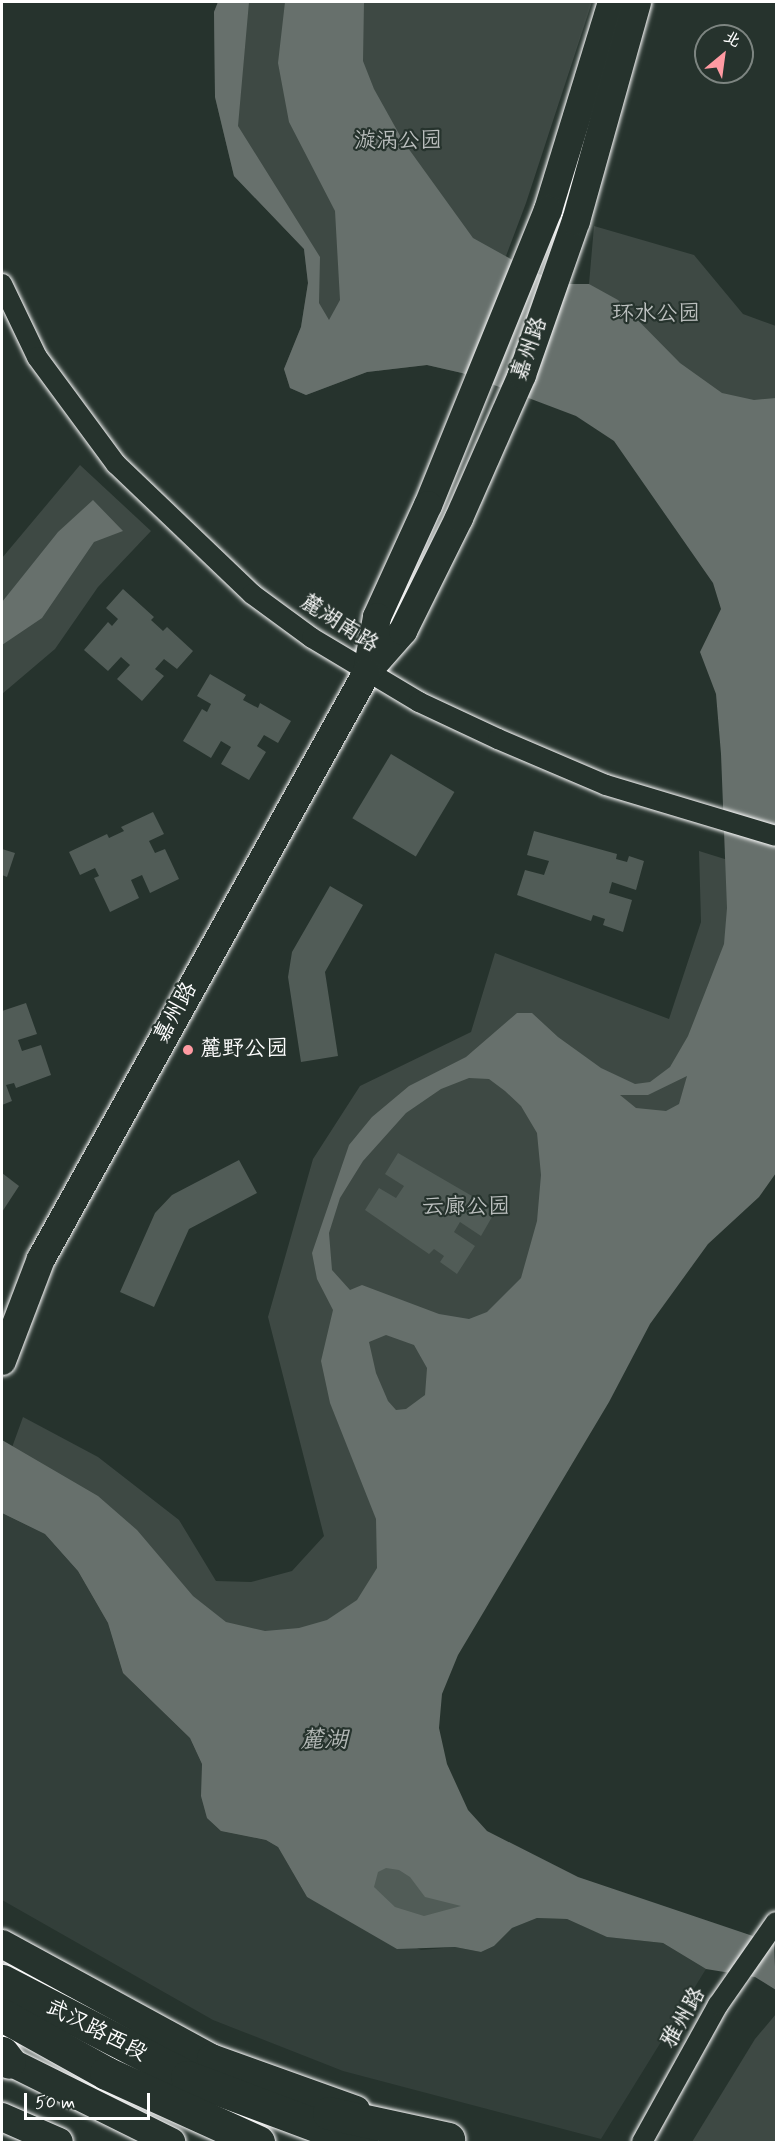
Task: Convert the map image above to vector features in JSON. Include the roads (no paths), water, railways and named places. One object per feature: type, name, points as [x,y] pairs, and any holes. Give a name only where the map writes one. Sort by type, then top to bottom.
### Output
[{"type":"highway","name":"武汉路西段","points":[[2,1981],[187,2078],[361,2142]]},
{"type":"highway","name":"武汉路西段","points":[[2,2015],[106,2073],[258,2142]]},
{"type":"highway","points":[[187,2078],[454,2141]]},
{"type":"street","name":"嘉州路","points":[[367,672],[377,617],[428,505],[548,210],[612,2]]},
{"type":"street","name":"嘉州路","points":[[4,1353],[41,1259],[367,672],[403,631],[459,518],[522,375],[576,221],[637,2]]},
{"type":"street","name":"麓湖南路","points":[[2,284],[37,357],[116,464],[180,529],[252,594],[367,672],[498,740],[606,785],[777,836]]},
{"type":"street","name":"雅州路","points":[[642,2142],[718,2005],[777,1922]]},
{"type":"street","points":[[2,1944],[211,2058],[320,2099],[454,2141]]},
{"type":"street","points":[[4,2058],[171,2142]]},
{"type":"street","points":[[2,2117],[59,2142]]},
{"type":"water","name":"麓湖","points":[[218,2],[249,2],[238,126],[320,257],[319,303],[329,320],[340,300],[335,211],[289,122],[278,63],[285,2],[364,2],[363,61],[374,89],[403,141],[473,238],[536,273],[566,284],[589,284],[618,300],[680,363],[722,393],[754,400],[776,398],[776,1173],[759,1197],[708,1244],[650,1324],[609,1402],[458,1655],[442,1694],[439,1728],[447,1764],[468,1810],[487,1831],[578,1877],[774,1943],[776,1990],[755,1977],[706,1969],[663,1943],[607,1937],[567,1919],[537,1918],[512,1928],[494,1946],[481,1952],[455,1947],[397,1949],[307,1897],[278,1847],[266,1840],[221,1831],[207,1818],[201,1796],[202,1764],[190,1738],[123,1673],[108,1623],[78,1571],[45,1534],[2,1513],[2,1440],[98,1496],[137,1530],[193,1596],[226,1622],[265,1631],[299,1628],[327,1620],[357,1600],[377,1568],[376,1519],[330,1403],[321,1361],[333,1310],[317,1279],[312,1253],[349,1145],[372,1117],[409,1086],[466,1057],[517,1013],[532,1013],[558,1037],[601,1068],[635,1084],[650,1082],[670,1067],[688,1036],[724,944],[727,908],[721,754],[716,694],[700,652],[721,609],[713,583],[614,441],[576,416],[462,373],[427,365],[367,372],[306,395],[290,388],[284,369],[301,327],[308,283],[304,249],[234,176],[215,97],[214,12]],"holes":[[[687,1076],[679,1104],[666,1111],[636,1108],[620,1095],[648,1095]],[[469,1078],[489,1079],[521,1106],[537,1133],[541,1175],[537,1221],[521,1278],[487,1312],[469,1319],[439,1314],[362,1285],[350,1290],[332,1270],[329,1233],[340,1198],[363,1161],[406,1113],[441,1089]],[[386,1335],[414,1345],[427,1368],[425,1395],[406,1409],[396,1410],[388,1401],[376,1373],[369,1342]]]},
{"type":"water","points":[[93,500],[123,531],[94,542],[42,618],[2,645],[2,602],[58,532]]},
{"type":"place","name":"麓野公园","points":[[188,1050]]},
{"type":"park label","name":"漩涡公园","points":[[398,142]]},
{"type":"park label","name":"环水公园","points":[[656,315]]},
{"type":"park label","name":"云廊公园","points":[[466,1208]]}]
